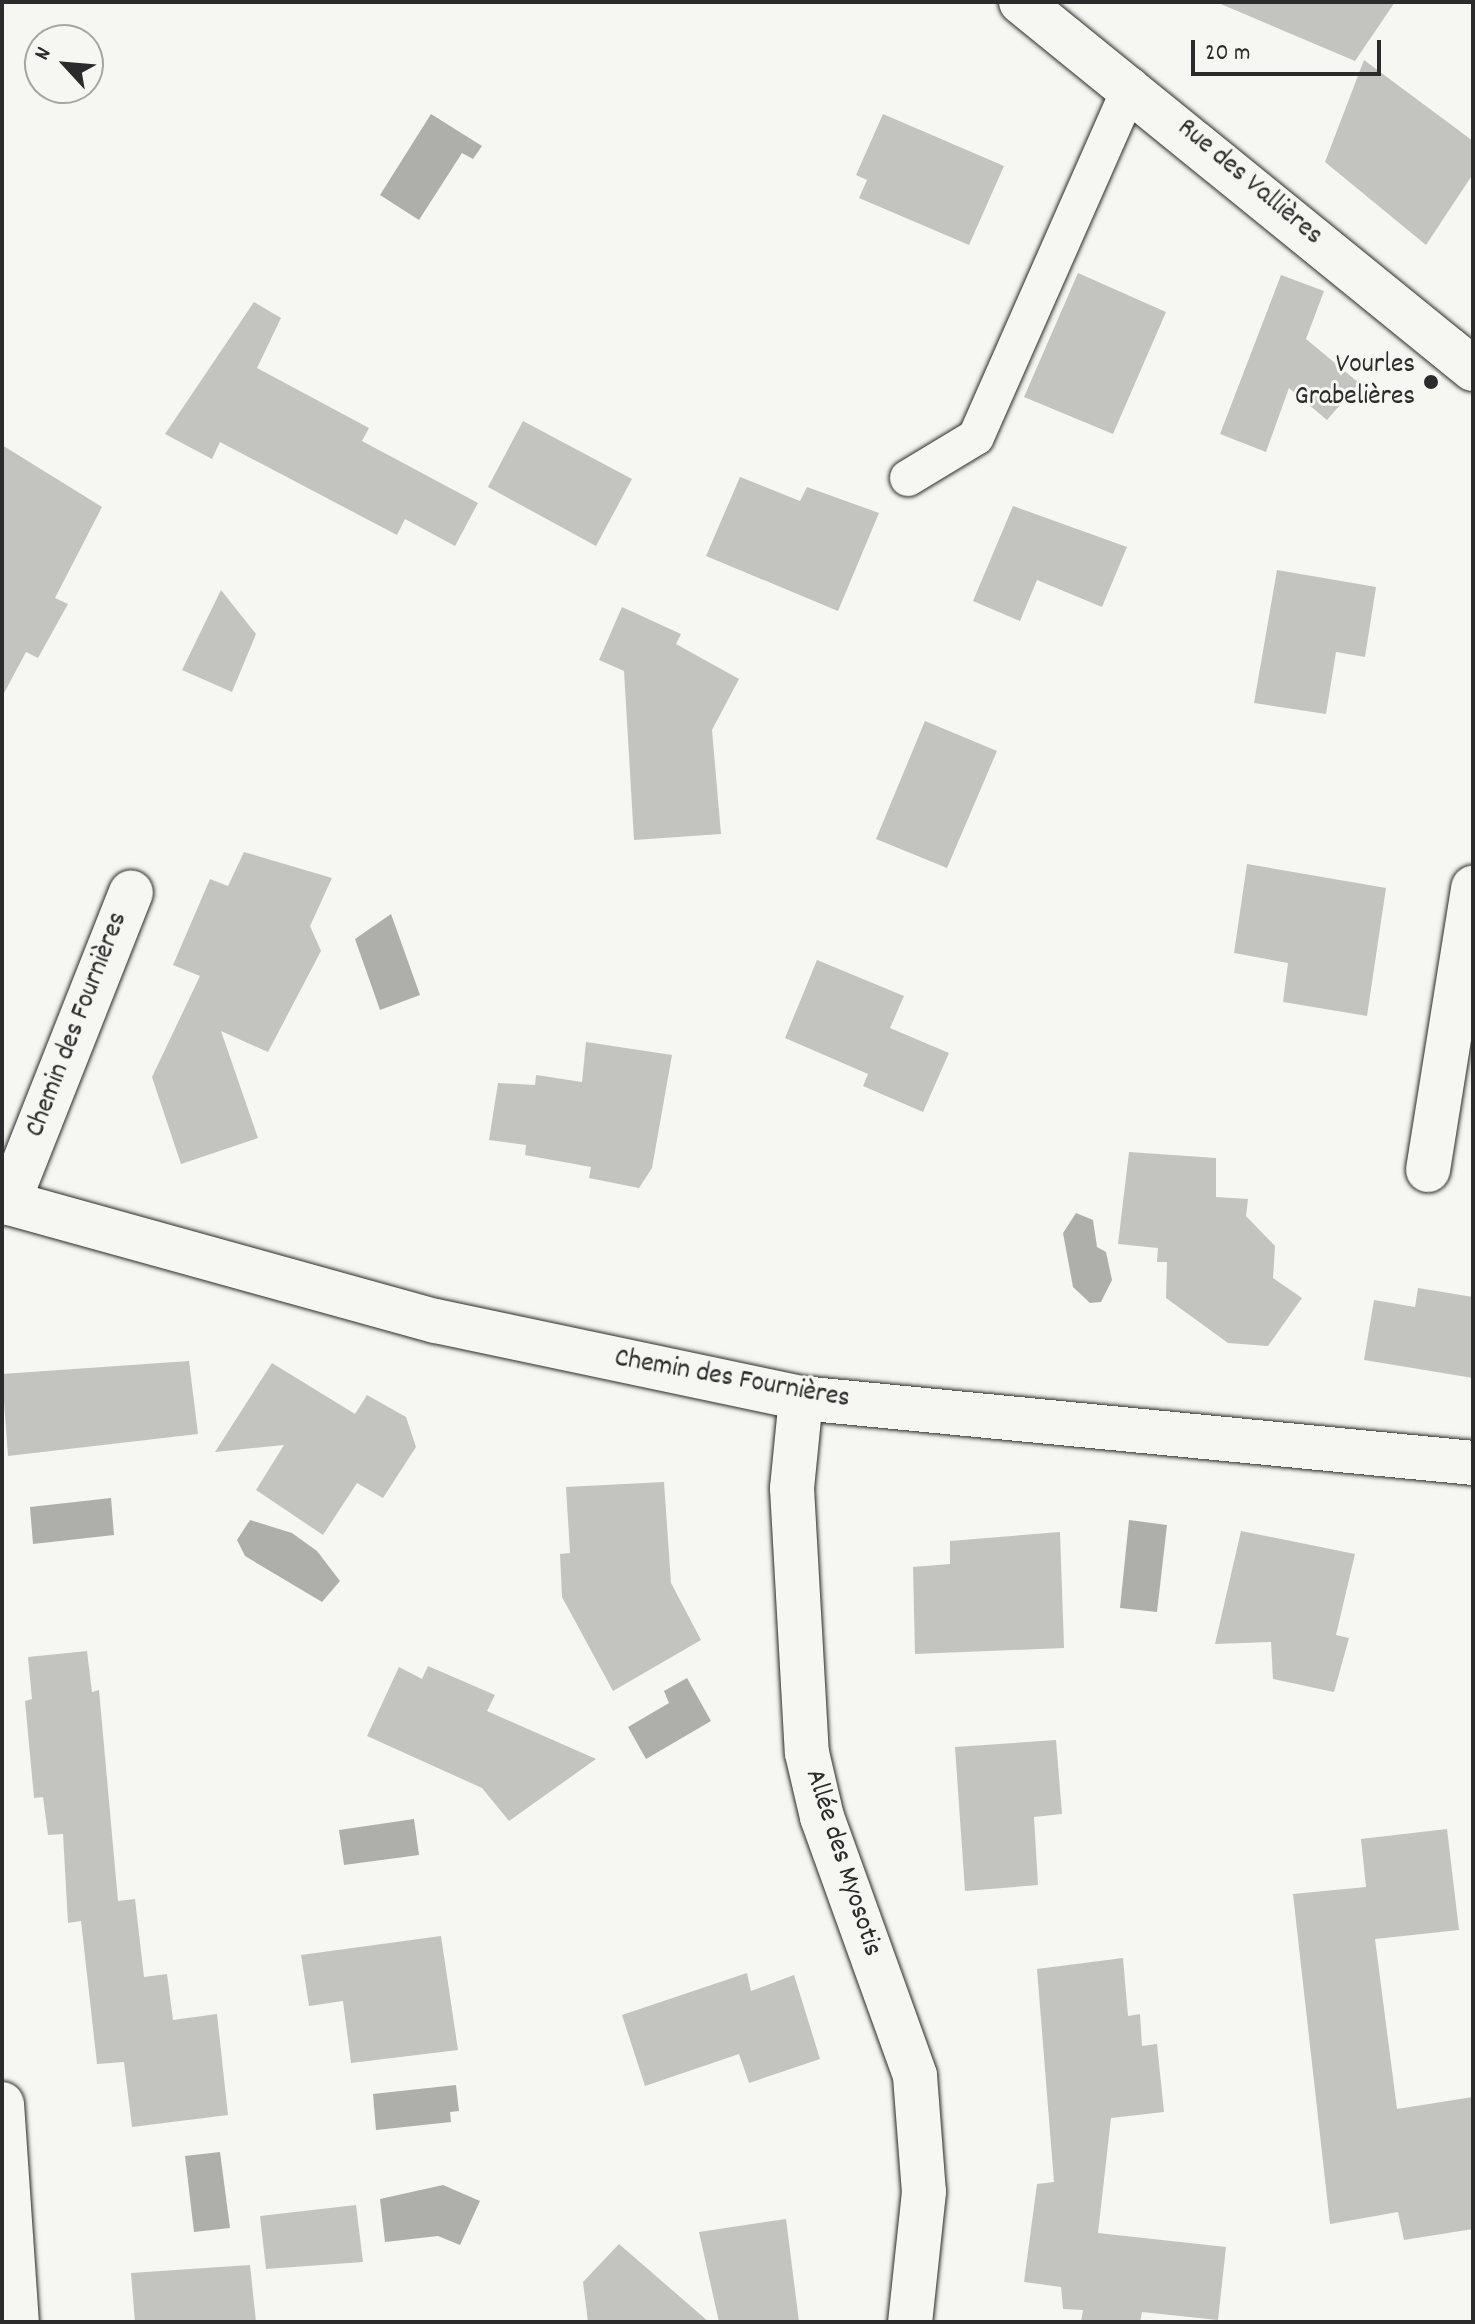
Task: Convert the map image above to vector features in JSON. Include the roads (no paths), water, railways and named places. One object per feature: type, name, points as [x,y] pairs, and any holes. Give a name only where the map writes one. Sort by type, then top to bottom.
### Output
[{"type":"street","name":"Rue des Vallières","points":[[1021,2],[1467,350]]},
{"type":"street","points":[[1428,1170],[1473,888]]},
{"type":"street","name":"Chemin des Fournières","points":[[131,892],[5,1202],[436,1321],[801,1398],[1473,1463]]},
{"type":"street","name":"Allée des Myosotis","points":[[801,1398],[792,1488],[807,1753],[822,1817],[915,2076],[924,2192],[910,2322]]},
{"type":"street","points":[[2,2104],[17,2322]]},
{"type":"lane","points":[[908,478],[976,437],[1131,86]]},
{"type":"place","name":"Vourles Grabelières","points":[[1431,382]]}]
